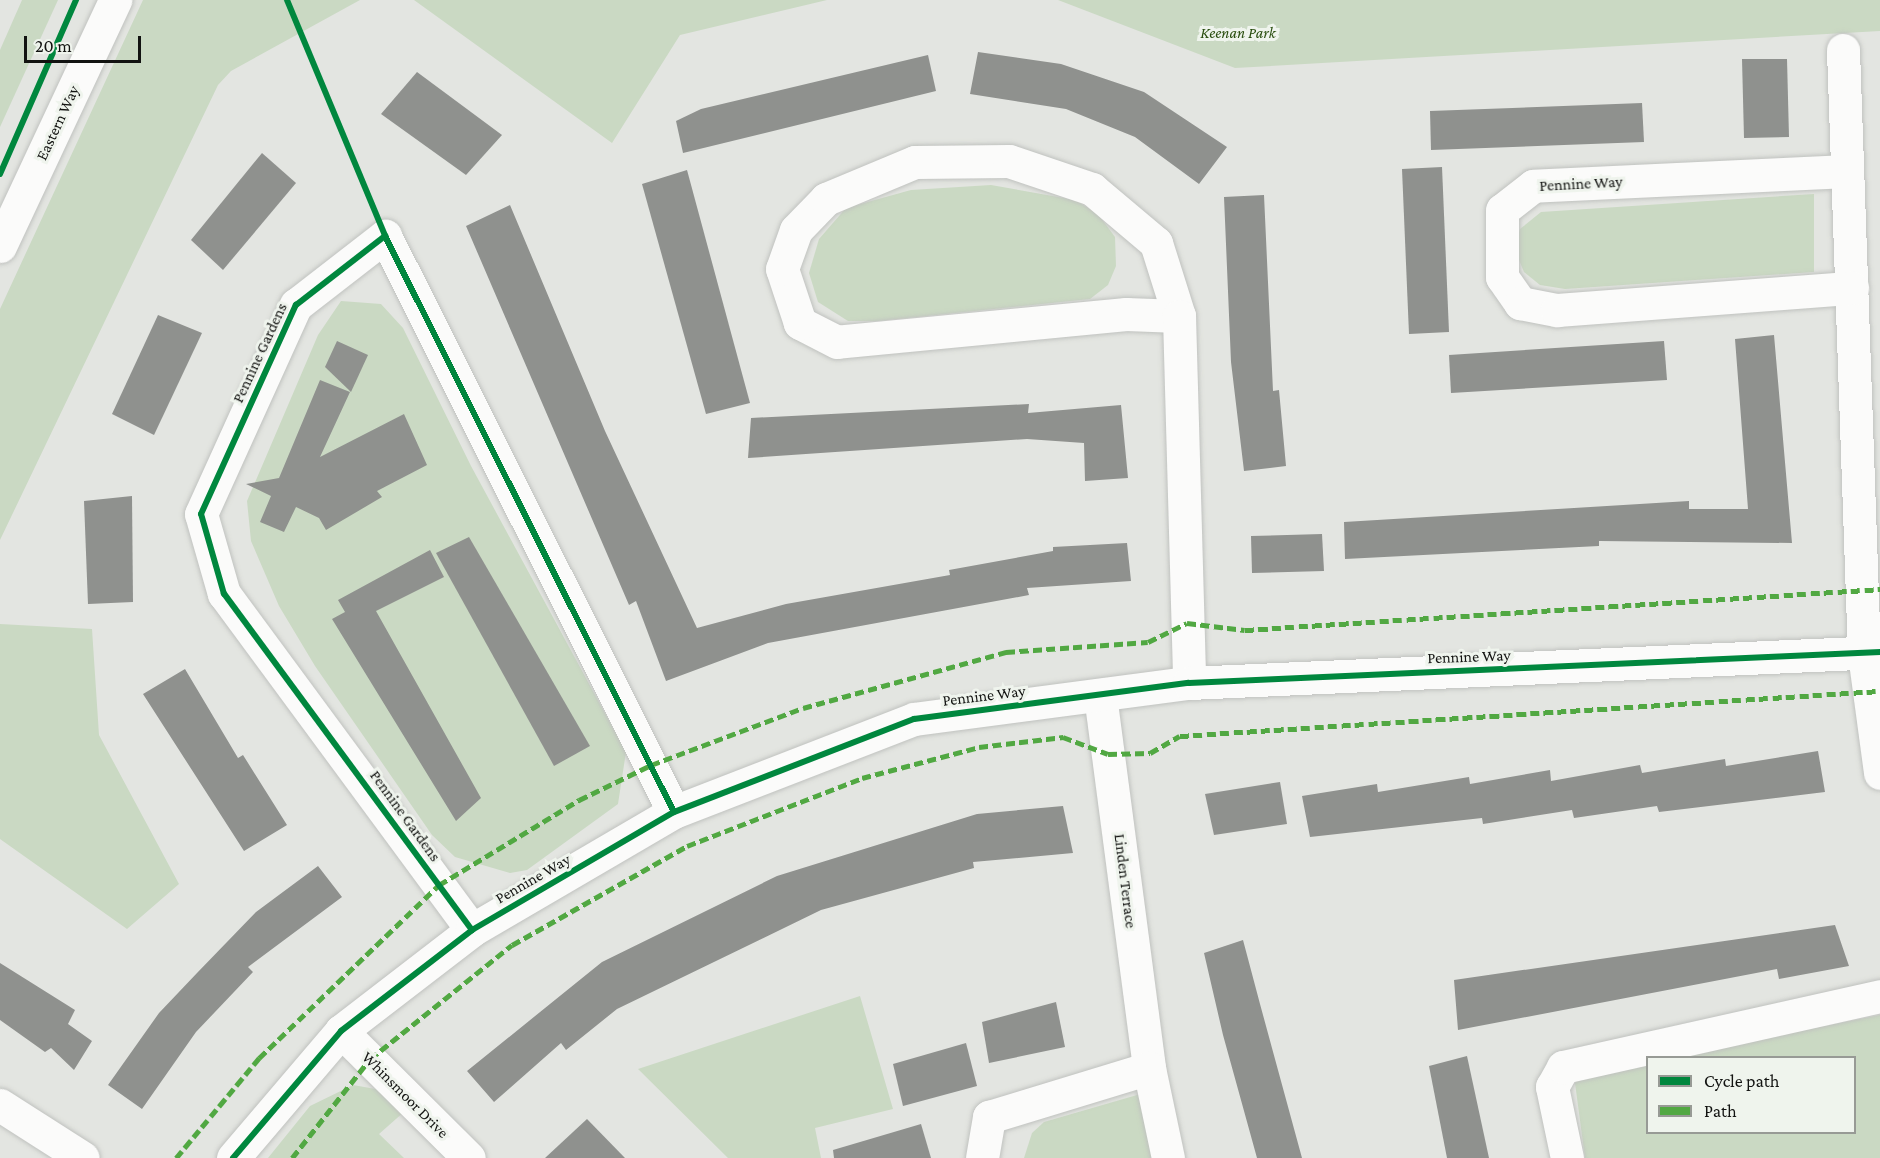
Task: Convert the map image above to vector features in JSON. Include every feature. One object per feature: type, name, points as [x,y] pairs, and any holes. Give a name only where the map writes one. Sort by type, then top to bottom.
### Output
[{"type":"street","name":"Eastern Way","points":[[0,246],[115,0]]},
{"type":"street","points":[[1843,50],[1852,288],[1880,773]]},
{"type":"street","points":[[1179,316],[1126,314],[837,342],[800,322],[782,269],[796,230],[826,199],[915,162],[1009,161],[1092,189],[1156,243],[1179,316],[1189,683]]},
{"type":"street","name":"Pennine Way","points":[[1847,171],[1533,186],[1502,210],[1502,277],[1520,303],[1557,310],[1852,288]]},
{"type":"street","name":"Pennine Gardens","points":[[472,930],[224,594],[201,514],[296,305],[385,236],[675,812]]},
{"type":"street","name":"Pennine Way","points":[[232,1158],[341,1031],[472,930],[675,812],[914,718],[1189,683],[1872,653]]},
{"type":"street","name":"Linden Terrace","points":[[1100,695],[1149,1068],[1168,1158]]},
{"type":"street","points":[[1567,1158],[1552,1087],[1563,1067],[1880,996]]},
{"type":"street","name":"Whinsmoor Drive","points":[[341,1031],[469,1158]]},
{"type":"street","points":[[982,1158],[989,1116],[1149,1068]]},
{"type":"street","points":[[0,1105],[83,1158]]},
{"type":"green space","points":[[22,0],[58,0],[0,127],[0,50]]},
{"type":"green space","points":[[143,0],[360,0],[231,71],[218,85],[0,540],[0,309]]},
{"type":"green space","points":[[414,0],[827,0],[680,35],[612,143]]},
{"type":"green space","name":"Keenan Park","points":[[1058,0],[1880,0],[1880,31],[1235,68]]},
{"type":"green space","points":[[991,185],[1075,200],[1098,214],[1115,237],[1116,266],[1108,285],[1090,299],[878,321],[848,321],[818,302],[809,273],[819,239],[846,208],[911,190]]},
{"type":"green space","points":[[1814,194],[1814,272],[1565,289],[1540,285],[1524,272],[1514,248],[1520,229],[1541,212]]},
{"type":"green space","points":[[341,301],[381,304],[403,328],[471,466],[626,752],[618,804],[527,870],[510,873],[455,857],[432,835],[315,666],[279,606],[251,541],[247,501],[318,335]]},
{"type":"green space","points":[[0,624],[92,629],[99,735],[179,884],[127,929],[0,839]]},
{"type":"green space","points":[[860,996],[893,1109],[815,1128],[821,1158],[728,1158],[638,1069]]},
{"type":"green space","points":[[1880,1015],[1880,1158],[1585,1158],[1575,1083],[1585,1074],[1646,1062],[1646,1134],[1856,1134],[1856,1056],[1674,1056]]},
{"type":"green space","points":[[353,1085],[381,1090],[405,1111],[379,1134],[404,1158],[268,1158],[310,1106]]},
{"type":"green space","points":[[1144,1093],[1169,1158],[1024,1158],[1032,1133],[1044,1122]]},
{"type":"building","points":[[978,52],[1061,64],[1144,92],[1227,147],[1199,184],[1135,137],[1066,109],[970,94]]},
{"type":"building","points":[[928,55],[936,91],[683,153],[676,121],[701,109]]},
{"type":"building","points":[[1742,59],[1787,59],[1789,137],[1744,138]]},
{"type":"building","points":[[417,72],[502,135],[466,175],[381,114]]},
{"type":"building","points":[[1642,103],[1644,142],[1431,150],[1430,111]]},
{"type":"building","points":[[262,153],[296,183],[223,270],[191,240]]},
{"type":"building","points":[[1442,167],[1449,332],[1409,334],[1402,169]]},
{"type":"building","points":[[687,170],[750,403],[706,414],[642,184]]},
{"type":"building","points":[[1264,195],[1273,391],[1279,390],[1286,466],[1244,471],[1231,362],[1224,197]]},
{"type":"building","points":[[510,205],[605,431],[697,628],[786,604],[950,575],[949,570],[1053,551],[1053,547],[1127,543],[1131,581],[1027,588],[1029,595],[768,643],[666,681],[636,601],[629,605],[466,226]]},
{"type":"building","points":[[158,315],[202,333],[154,435],[112,414]]},
{"type":"building","points":[[1774,335],[1792,543],[1599,541],[1599,546],[1345,559],[1344,522],[1689,501],[1689,509],[1748,509],[1735,339]]},
{"type":"building","points":[[337,341],[368,355],[351,392],[325,367]]},
{"type":"building","points":[[1664,341],[1667,380],[1451,393],[1449,355]]},
{"type":"building","points":[[320,380],[350,392],[320,457],[404,414],[427,465],[377,491],[382,497],[326,530],[319,518],[296,507],[284,532],[260,522],[271,496],[246,484],[279,478]]},
{"type":"building","points":[[1029,404],[1028,413],[1121,405],[1128,478],[1085,481],[1084,443],[1027,439],[748,458],[751,418]]},
{"type":"building","points":[[132,496],[133,602],[88,604],[84,501]]},
{"type":"building","points":[[1322,534],[1324,571],[1252,573],[1251,536]]},
{"type":"building","points":[[469,537],[590,746],[554,766],[436,553]]},
{"type":"building","points":[[430,550],[444,577],[376,611],[481,798],[456,821],[332,619],[345,612],[338,600]]},
{"type":"building","points":[[185,669],[238,758],[243,755],[287,825],[244,851],[143,694]]},
{"type":"building","points":[[1818,751],[1825,792],[1659,812],[1657,806],[1574,818],[1572,810],[1483,824],[1482,818],[1310,837],[1302,796],[1377,784],[1378,792],[1469,777],[1470,784],[1550,770],[1551,781],[1640,765],[1642,773],[1725,759],[1726,766]]},
{"type":"building","points":[[1280,782],[1287,824],[1214,835],[1205,794]]},
{"type":"building","points":[[1063,806],[1073,853],[973,862],[974,868],[821,910],[617,1009],[566,1050],[561,1043],[494,1102],[467,1071],[602,962],[777,876],[977,814]]},
{"type":"building","points":[[318,866],[342,897],[248,967],[253,972],[196,1032],[142,1109],[108,1085],[159,1013],[197,973],[256,912]]},
{"type":"building","points":[[1835,925],[1849,966],[1779,979],[1777,969],[1458,1030],[1454,980]]},
{"type":"building","points":[[1243,940],[1302,1158],[1257,1158],[1223,1035],[1204,953]]},
{"type":"building","points":[[0,963],[75,1010],[68,1024],[92,1041],[74,1070],[51,1048],[45,1052],[0,1020]]},
{"type":"building","points":[[1056,1002],[1065,1047],[989,1063],[982,1022]]},
{"type":"building","points":[[966,1043],[977,1086],[903,1106],[893,1064]]},
{"type":"building","points":[[1467,1056],[1489,1158],[1447,1158],[1429,1066]]},
{"type":"building","points":[[587,1119],[625,1158],[545,1158]]},
{"type":"building","points":[[921,1124],[931,1158],[834,1158],[833,1150]]},
{"type":"marked path","points":[[176,1158],[259,1058],[439,885],[579,800],[651,765],[803,708],[1006,652],[1148,642],[1187,623],[1245,630],[1880,589]]},
{"type":"marked path","points":[[292,1158],[370,1059],[512,945],[687,846],[862,778],[979,747],[1063,737],[1108,754],[1150,753],[1180,736],[1880,691]]},
{"type":"cycle path","points":[[0,174],[76,0]]},
{"type":"cycle path","points":[[287,0],[385,236]]},
{"type":"cycle path","points":[[472,930],[224,594],[201,514],[296,305],[385,236],[674,812]]},
{"type":"cycle path","points":[[233,1158],[341,1031],[472,930],[674,812],[914,719],[1189,683],[1880,652]]}]
